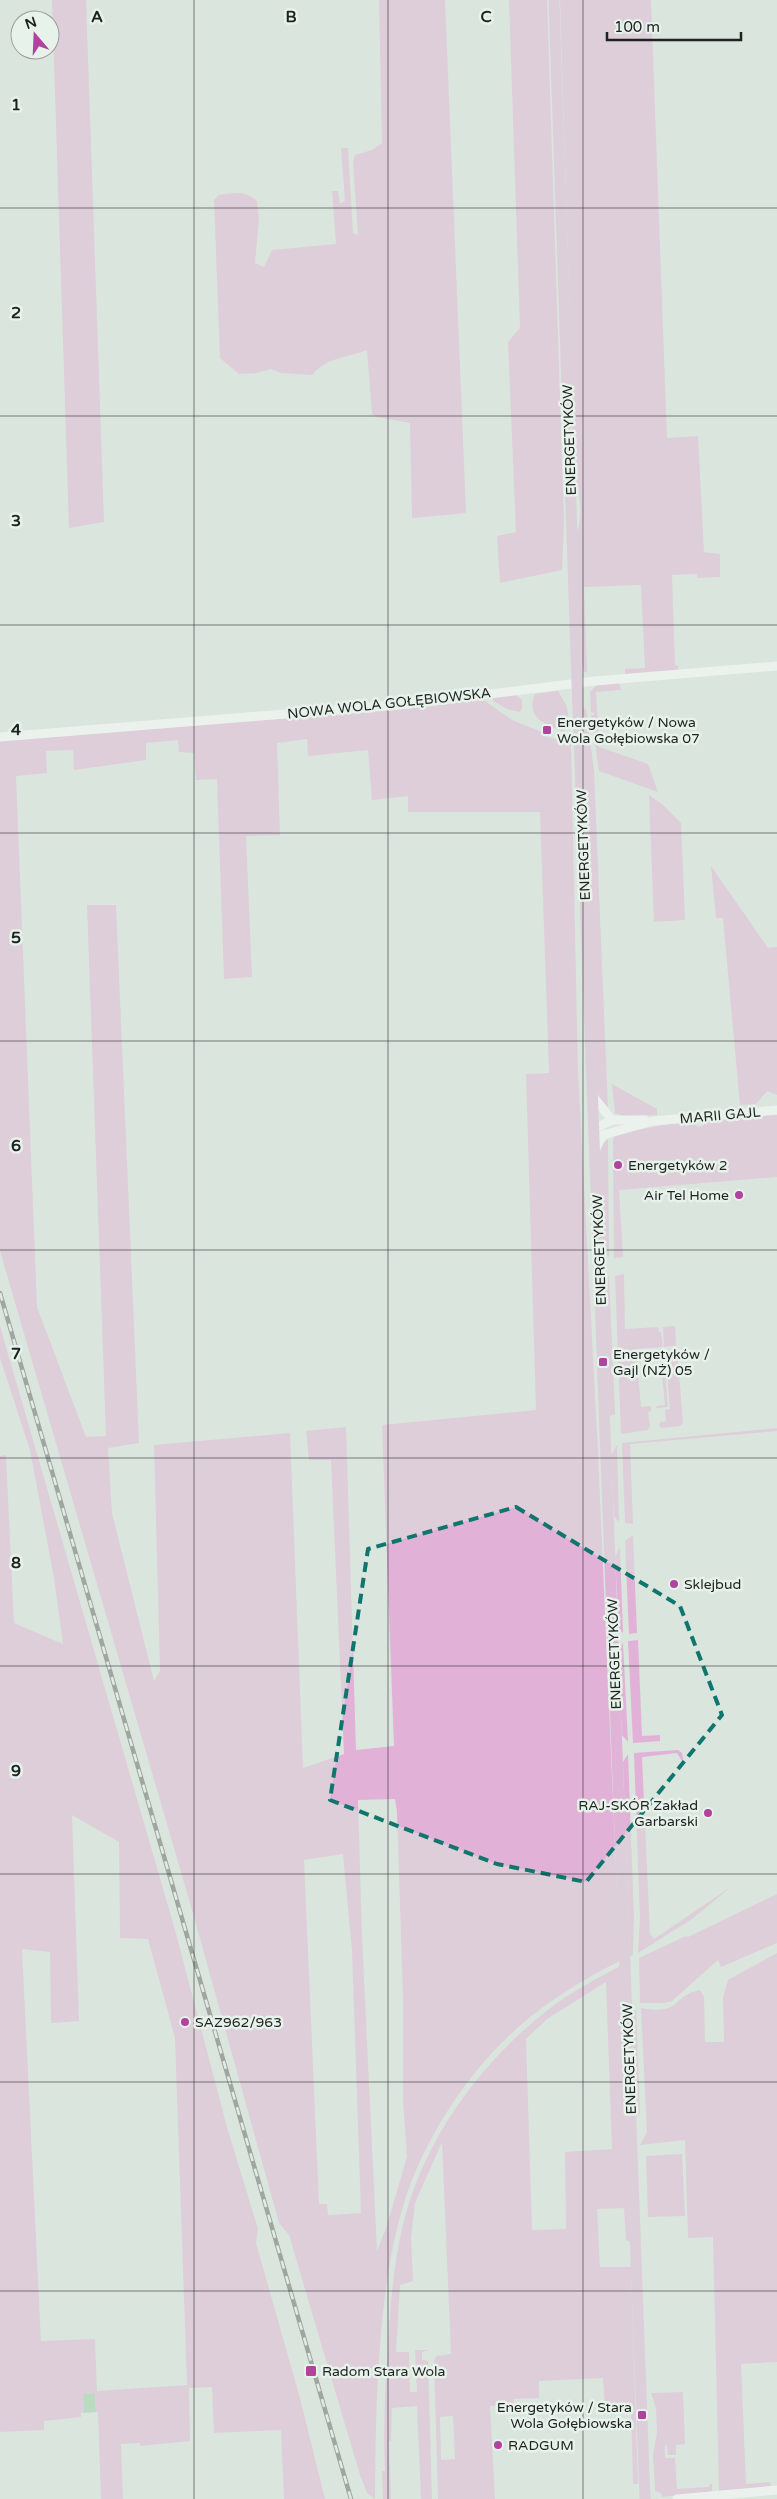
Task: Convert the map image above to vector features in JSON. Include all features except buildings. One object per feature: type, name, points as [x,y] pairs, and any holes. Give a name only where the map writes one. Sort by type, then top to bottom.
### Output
[{"type":"main road","name":"ENERGETYKÓW","points":[[554,0],[577,684],[645,2499]]},
{"type":"street","name":"NOWA WOLA GOŁĘBIOWSKA","points":[[0,736],[408,704],[577,684],[777,666]]},
{"type":"street","points":[[592,1094],[612,1120]]},
{"type":"street","name":"MARII GAJL","points":[[594,1129],[612,1120],[663,1120],[777,1110]]},
{"type":"street","name":"MARII GAJL","points":[[594,1129],[602,1132],[612,1132],[663,1120]]},
{"type":"street","points":[[595,1150],[601,1138],[612,1132]]},
{"type":"street","points":[[677,2499],[777,2490]]},
{"type":"highlighted area","points":[[516,1507],[680,1606],[722,1715],[586,1882],[497,1864],[330,1800],[368,1549]]},
{"type":"shaded area","points":[[52,0],[86,0],[104,522],[69,528],[54,60],[60,60],[60,10],[52,10]]},
{"type":"shaded area","points":[[379,0],[445,0],[466,513],[412,518],[410,423],[377,417],[372,414],[367,350],[330,361],[312,375],[281,373],[271,369],[256,373],[239,374],[220,358],[214,200],[219,195],[244,194],[257,201],[259,220],[255,263],[264,267],[272,250],[336,244],[332,191],[338,191],[340,204],[345,201],[341,148],[348,148],[353,233],[358,235],[353,162],[355,155],[372,150],[382,143]]},
{"type":"shaded area","points":[[509,0],[547,0],[564,521],[562,570],[500,583],[497,536],[516,532],[508,342],[520,328]]},
{"type":"shaded area","points":[[560,0],[651,0],[667,438],[698,436],[704,552],[720,554],[720,577],[697,578],[697,574],[672,575],[675,665],[678,666],[678,670],[625,675],[625,669],[645,668],[641,585],[584,587],[587,672],[584,672],[582,663],[576,536],[580,522],[580,508],[575,480]]},
{"type":"shaded area","points":[[619,683],[621,690],[596,692],[599,747],[648,764],[658,792],[599,771],[591,715],[594,715],[594,713],[591,712],[590,692],[597,685]]},
{"type":"shaded area","points":[[558,691],[566,705],[568,714],[564,732],[544,723],[535,715],[533,709],[535,694]]},
{"type":"shaded area","points":[[515,694],[522,700],[522,709],[519,712],[507,709],[493,701],[493,697]]},
{"type":"shaded area","points":[[482,699],[512,720],[542,732],[541,735],[571,744],[578,1071],[598,1452],[620,1961],[592,1975],[550,2002],[524,2022],[495,2049],[448,2110],[412,2179],[395,2237],[383,2311],[377,2388],[375,2499],[367,2493],[360,2475],[289,2235],[279,2223],[192,1910],[0,1251],[0,741],[395,710]],"holes":[[[307,739],[308,756],[368,750],[372,800],[408,796],[408,812],[540,812],[549,1073],[526,1074],[536,1410],[382,1425],[394,1746],[356,1750],[346,1427],[306,1431],[309,1460],[331,1460],[344,1754],[303,1768],[290,1433],[154,1445],[160,1671],[154,1681],[112,1513],[108,1448],[139,1443],[116,905],[87,905],[106,1436],[86,1437],[37,1307],[16,776],[47,773],[46,751],[73,750],[74,770],[146,760],[146,743],[178,740],[179,752],[194,753],[196,780],[217,779],[224,979],[252,977],[246,836],[280,835],[277,743]],[[395,1799],[403,1998],[403,2099],[407,2157],[386,2228],[377,2251],[362,1937],[358,1800]],[[343,1854],[352,1951],[361,2213],[328,2215],[327,2204],[319,2204],[304,1860]]]},
{"type":"shaded area","points":[[582,708],[586,709],[594,771],[608,1109],[599,1097],[597,1090]]},
{"type":"shaded area","points":[[649,795],[663,805],[681,823],[685,920],[654,922]]},
{"type":"shaded area","points":[[711,866],[768,948],[777,947],[777,1095],[767,1091],[756,1104],[740,1105],[723,918],[716,918]]},
{"type":"shaded area","points":[[612,1084],[657,1109],[657,1115],[623,1116],[615,1113]]},
{"type":"shaded area","points":[[777,1115],[777,1177],[619,1190],[623,1257],[614,1258],[613,1140],[616,1134],[663,1125],[694,1122],[698,1127],[703,1126],[706,1121]]},
{"type":"shaded area","points":[[608,1139],[609,1257],[603,1250],[599,1155],[603,1144]]},
{"type":"shaded area","points":[[624,1274],[625,1329],[658,1327],[659,1332],[661,1332],[663,1347],[636,1349],[641,1407],[651,1406],[651,1411],[648,1412],[650,1426],[648,1430],[621,1434],[615,1276]]},
{"type":"shaded area","points":[[609,1276],[615,1414],[610,1416],[604,1281]]},
{"type":"shaded area","points":[[0,1326],[175,1930],[227,2127],[258,2229],[256,2243],[300,2398],[325,2499],[284,2499],[281,2430],[214,2433],[212,2387],[189,2388],[190,2441],[140,2446],[140,2443],[121,2444],[123,2499],[101,2499],[98,2412],[96,2412],[95,2393],[83,2394],[84,2413],[81,2413],[81,2417],[44,2421],[44,2430],[0,2432],[0,1456],[6,1455],[14,1623],[63,1644],[54,1578],[30,1450],[0,1358]],"holes":[[[72,1815],[119,1842],[120,1938],[148,1939],[175,2038],[187,2385],[97,2391],[95,2339],[41,2341],[22,1949],[50,1952],[51,2023],[79,2021]]]},
{"type":"shaded area","points":[[675,1326],[676,1346],[664,1347],[663,1327]]},
{"type":"shaded area","points":[[677,1349],[683,1423],[680,1426],[661,1428],[660,1422],[666,1421],[665,1410],[670,1409],[665,1350]]},
{"type":"shaded area","points":[[660,1353],[663,1353],[668,1407],[657,1408],[656,1406],[665,1405]]},
{"type":"shaded area","points":[[777,1428],[777,1431],[630,1444],[633,1524],[625,1523],[622,1443]]},
{"type":"shaded area","points":[[617,1445],[619,1522],[614,1516],[611,1455]]},
{"type":"shaded area","points":[[633,1535],[637,1633],[629,1634],[625,1541]]},
{"type":"shaded area","points":[[620,1547],[623,1633],[619,1629],[615,1557]]},
{"type":"shaded area","points":[[638,1640],[642,1736],[660,1735],[660,1741],[633,1743],[628,1641]]},
{"type":"shaded area","points":[[623,1643],[628,1742],[622,1735],[618,1650]]},
{"type":"shaded area","points":[[678,1750],[682,1753],[684,1764],[677,1753],[642,1757],[650,1934],[654,1939],[732,1886],[692,1919],[638,1953],[640,1920],[634,1753]]},
{"type":"shaded area","points":[[628,1754],[634,1916],[633,1955],[630,1956],[623,1762]]},
{"type":"shaded area","points":[[777,1894],[777,1943],[721,1967],[718,1960],[672,2001],[640,2003],[639,1958],[686,1936],[688,1937]]},
{"type":"shaded area","points":[[777,1953],[777,2362],[741,2364],[746,2484],[770,2482],[771,2487],[719,2491],[713,2237],[688,2238],[685,2140],[640,2145],[647,2132],[641,2008],[664,2009],[675,2004],[685,1996],[700,1990],[704,1997],[705,2042],[724,2042],[723,1997],[728,1980]]},
{"type":"shaded area","points":[[620,1966],[631,2242],[626,2240],[624,2208],[597,2209],[600,2267],[631,2267],[638,2484],[633,2484],[631,2406],[605,2407],[603,2378],[539,2381],[539,2398],[514,2399],[514,2405],[490,2406],[495,2499],[438,2499],[434,2361],[436,2356],[451,2354],[442,2142],[415,2203],[411,2238],[413,2281],[400,2285],[396,2352],[409,2352],[410,2392],[417,2392],[415,2350],[429,2350],[422,2352],[422,2360],[428,2361],[432,2499],[421,2499],[417,2406],[392,2408],[391,2441],[389,2441],[391,2499],[383,2499],[382,2471],[385,2471],[385,2395],[394,2271],[403,2225],[412,2193],[425,2163],[440,2133],[458,2105],[500,2053],[557,2003]],"holes":[[[606,1982],[612,2149],[565,2152],[566,2229],[532,2230],[526,2039],[547,2019]],[[453,2416],[455,2459],[441,2460],[440,2417]]]},
{"type":"shaded area","points":[[636,2010],[640,2114],[636,2117],[632,2014]]},
{"type":"shaded area","points":[[682,2154],[685,2216],[648,2217],[646,2156]]},
{"type":"shaded area","points":[[683,2392],[685,2444],[676,2445],[676,2455],[668,2455],[667,2445],[665,2445],[665,2458],[675,2458],[677,2489],[709,2487],[712,2484],[712,2490],[711,2492],[662,2497],[661,2493],[655,2491],[653,2455],[657,2433],[656,2408],[651,2393]]},
{"type":"shaded area","points":[[95,2393],[96,2412],[84,2413],[83,2394]]},
{"type":"railway","points":[[0,1293],[351,2499]]},
{"type":"place","name":"Energetyków / Nowa Wola Gołębiowska 07","points":[[547,730]]},
{"type":"place","name":"Energetyków 2","points":[[618,1165]]},
{"type":"place","name":"Air Tel Home","points":[[739,1195]]},
{"type":"place","name":"Energetyków / Gajl (NŻ) 05","points":[[603,1362]]},
{"type":"place","name":"Sklejbud","points":[[674,1584]]},
{"type":"place","name":"RAJ-SKÓR Zakład Garbarski","points":[[708,1813]]},
{"type":"place","name":"SAZ962/963","points":[[185,2022]]},
{"type":"place","name":"Radom Stara Wola","points":[[311,2371]]},
{"type":"place","name":"Energetyków / Stara Wola Gołębiowska","points":[[642,2415]]},
{"type":"place","name":"RADGUM","points":[[498,2445]]}]
